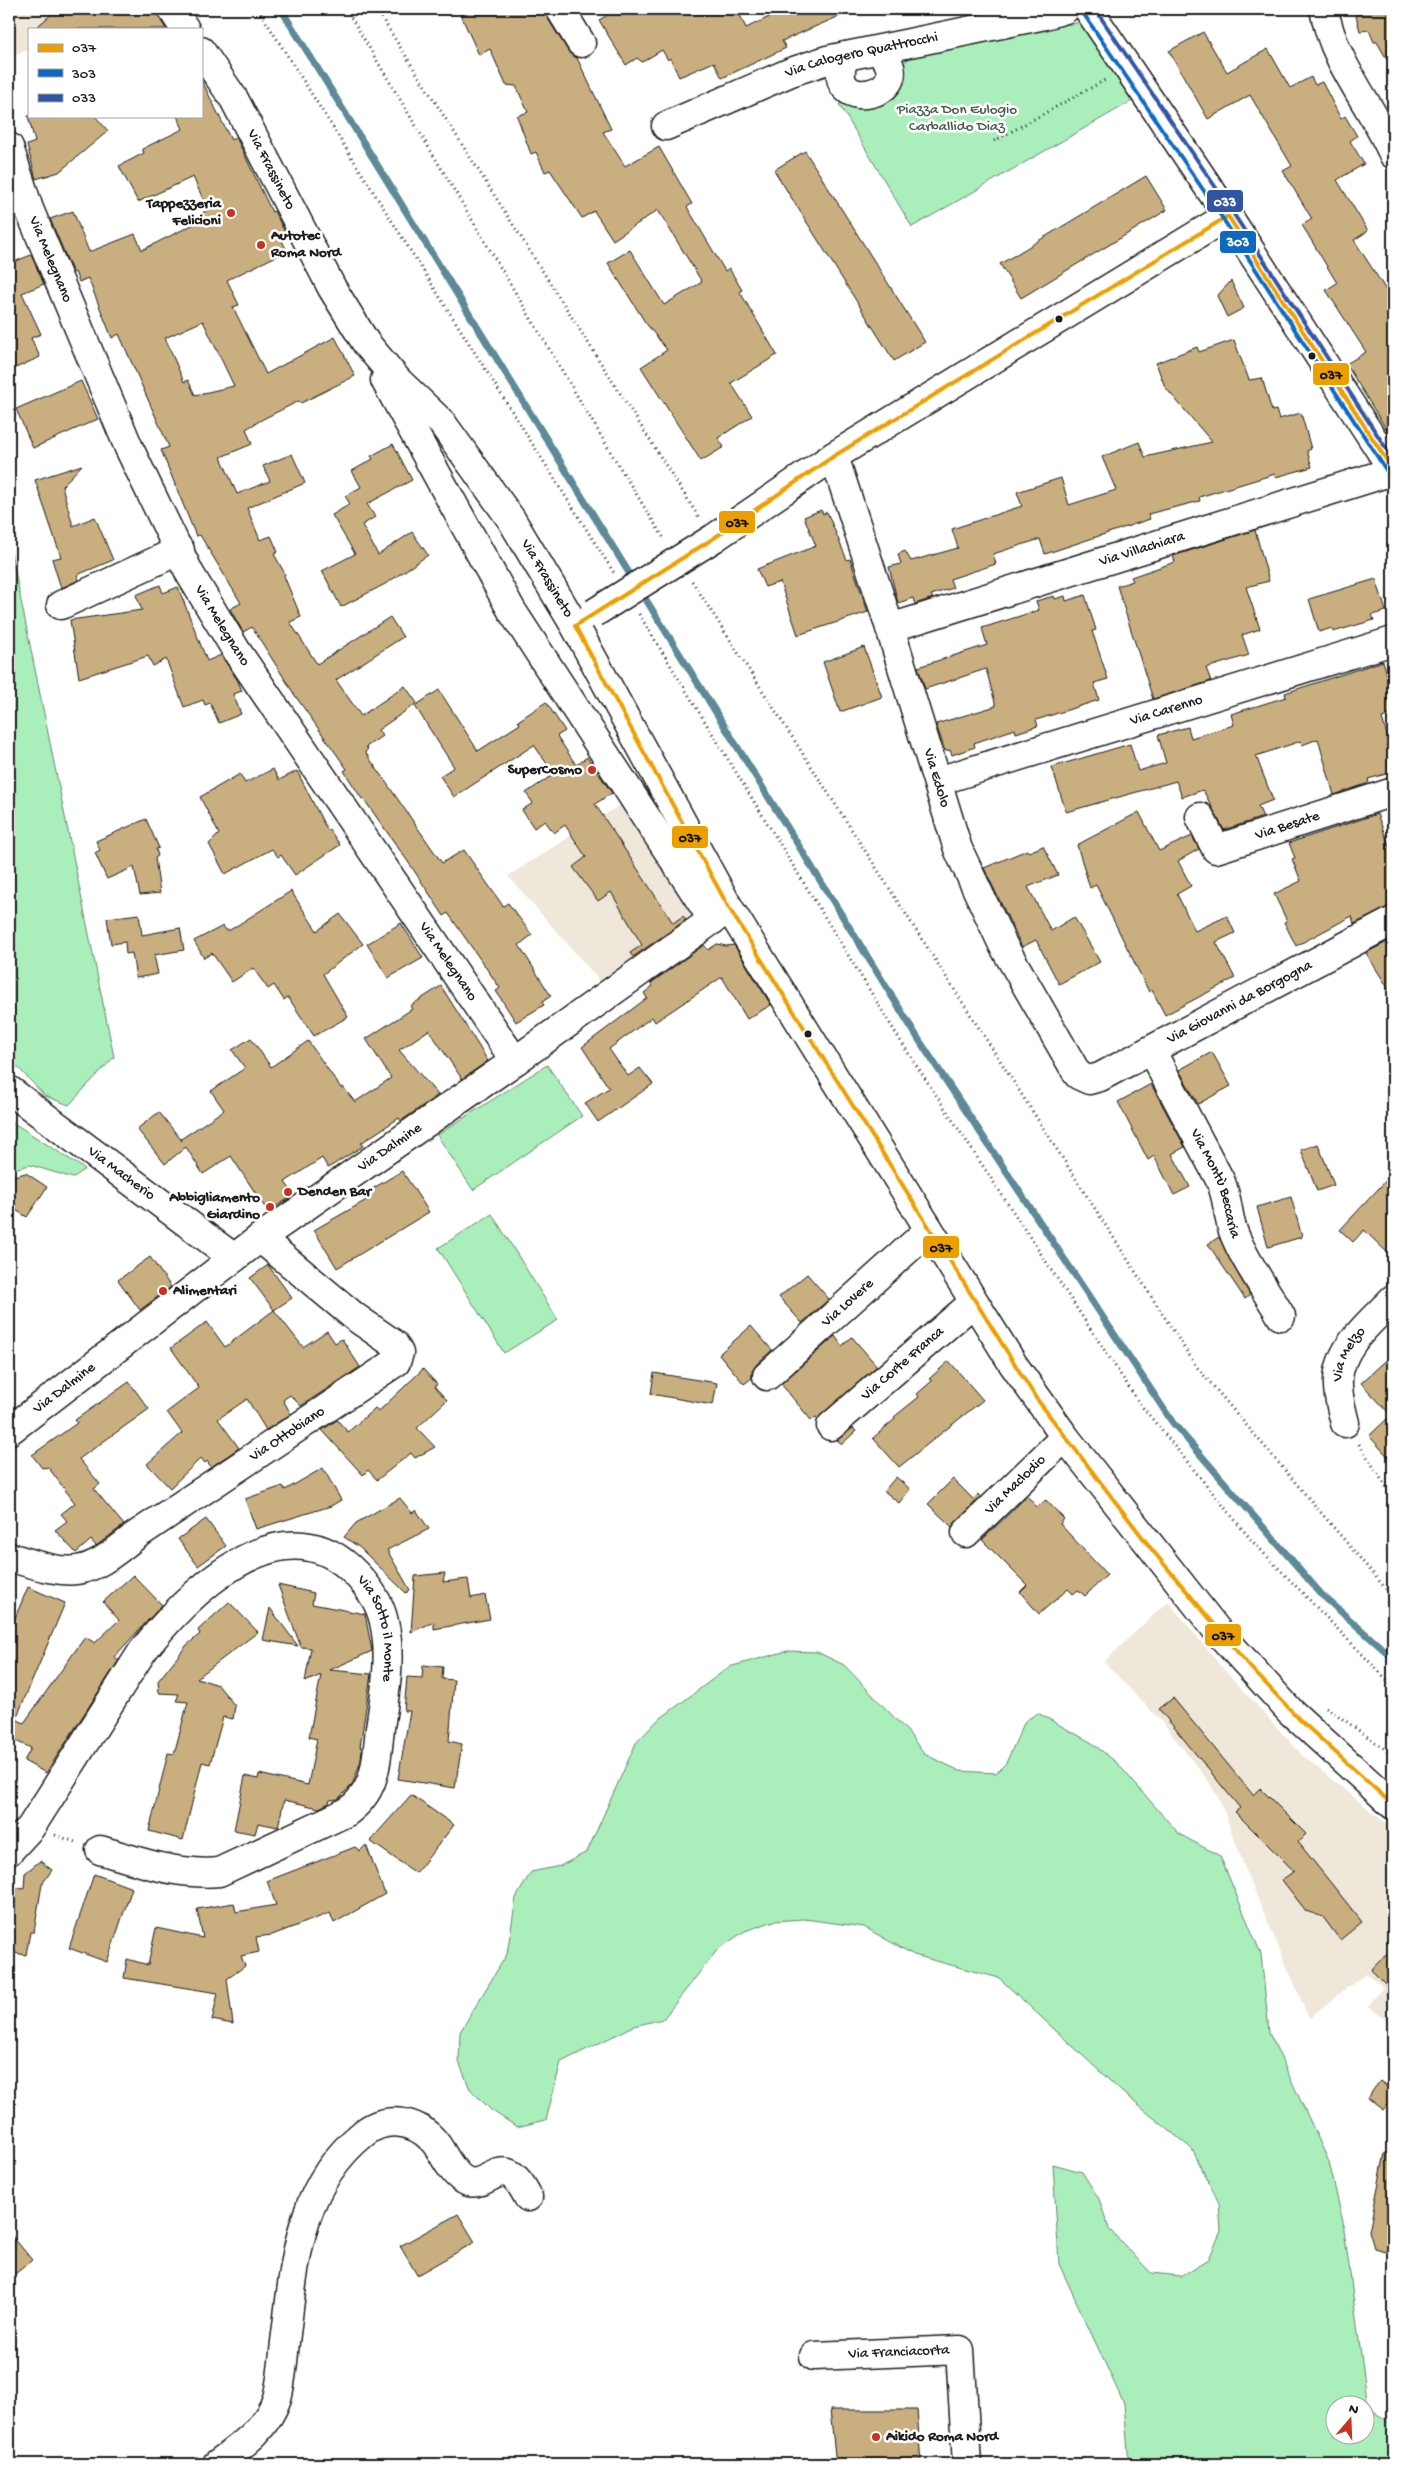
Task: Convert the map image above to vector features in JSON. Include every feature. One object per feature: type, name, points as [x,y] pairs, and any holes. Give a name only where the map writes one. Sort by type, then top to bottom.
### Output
[{"type":"street","points":[[172,9],[185,28]]},
{"type":"street","points":[[560,9],[581,43]]},
{"type":"street","name":"Via Calogero Quattrocchi","points":[[666,126],[791,72],[845,56],[1065,9]]},
{"type":"street","points":[[1088,9],[1126,68],[1228,216],[1393,471]]},
{"type":"street","points":[[1324,9],[1328,31],[1336,52],[1393,154]]},
{"type":"street","points":[[845,56],[840,72],[847,87],[861,95],[870,95],[884,87],[890,71],[889,63],[878,50]]},
{"type":"street","name":"Via Frassineto","points":[[202,53],[237,105],[332,288],[366,343],[508,604],[721,914],[929,1230],[1018,1372],[1065,1438],[1184,1591],[1267,1687],[1322,1741],[1393,1805]]},
{"type":"street","name":"Via Melegnano","points":[[9,147],[29,208],[95,368],[144,482],[200,592],[236,650],[515,1061]]},
{"type":"street","points":[[585,619],[714,538],[834,456],[1228,216]]},
{"type":"street","name":"Via Frassineto","points":[[366,343],[398,381],[442,423],[585,619],[721,914]]},
{"type":"street","name":"Via Edolo","points":[[834,456],[890,628],[908,692],[938,781],[958,849],[1003,946],[1072,1066],[1084,1079]]},
{"type":"street","name":"Via Villachiara","points":[[890,628],[1393,471]]},
{"type":"street","points":[[61,605],[180,550]]},
{"type":"street","name":"Via Carenno","points":[[938,781],[1393,641]]},
{"type":"street","name":"Via Besate","points":[[1200,817],[1216,849],[1393,792]]},
{"type":"street","name":"Via Dalmine","points":[[9,1431],[260,1238],[515,1061],[721,914]]},
{"type":"street","name":"Via Giovanni da Borgogna","points":[[1084,1079],[1100,1077],[1393,921]]},
{"type":"street","name":"Via Montù Beccaria","points":[[1151,1050],[1220,1180],[1227,1197],[1232,1228],[1239,1243],[1281,1316]]},
{"type":"street","name":"Via Macherio","points":[[9,1090],[234,1258]]},
{"type":"street","name":"Via Lovere","points":[[767,1376],[929,1230]]},
{"type":"street","name":"Via Ottobiano","points":[[9,1557],[67,1571],[80,1571],[100,1564],[135,1536],[396,1362],[399,1353],[394,1344],[355,1317],[260,1238]]},
{"type":"street","name":"Via Melzo","points":[[1345,1423],[1338,1390],[1341,1362],[1355,1338],[1393,1299]]},
{"type":"street","name":"Via Corte Franca","points":[[831,1426],[974,1302]]},
{"type":"street","name":"Via Maclodio","points":[[966,1533],[1065,1438]]},
{"type":"street","name":"Via Sotto il Monte","points":[[9,1851],[31,1827],[132,1666],[158,1633],[197,1594],[236,1564],[270,1548],[309,1546],[321,1549],[343,1562],[372,1594],[384,1620],[387,1638],[386,1676],[375,1772],[367,1793],[361,1801],[347,1812],[219,1872],[197,1873],[178,1870],[100,1850]]},
{"type":"street","points":[[217,2464],[249,2440],[271,2412],[280,2385],[293,2283],[307,2210],[321,2181],[359,2136],[372,2127],[386,2122],[412,2125],[433,2140],[451,2168],[464,2180],[480,2183],[493,2175],[508,2172],[520,2181],[528,2197]]},
{"type":"street","name":"Via Franciacorta","points":[[814,2356],[960,2350],[967,2464]]},
{"type":"path","points":[[258,9],[619,581]]},
{"type":"path","points":[[346,9],[628,481],[671,548]]},
{"type":"path","points":[[376,9],[686,499],[714,538]]},
{"type":"path","points":[[994,141],[1126,68]]},
{"type":"path","points":[[687,573],[1196,1366],[1393,1597]]},
{"type":"path","points":[[635,607],[905,1048],[1140,1404],[1253,1542],[1393,1686]]},
{"type":"path","points":[[1345,1423],[1393,1498]]},
{"type":"path","points":[[31,1827],[100,1850]]},
{"type":"shaded area","points":[[9,9],[152,9],[170,28],[28,28],[28,50],[9,55]]},
{"type":"shaded area","points":[[631,798],[696,917],[636,961],[600,981],[508,876]]},
{"type":"shaded area","points":[[1168,1601],[1219,1664],[1303,1756],[1393,1829],[1393,2026],[1368,2006],[1383,1987],[1366,1973],[1309,2018],[1246,1871],[1220,1801],[1209,1782],[1162,1722],[1104,1662]]},
{"type":"green space","name":"Piazza Don Eulogio Carballido Diaz","points":[[1081,22],[1132,101],[912,227],[839,104],[898,68],[913,55]]},
{"type":"green space","points":[[9,542],[114,1057],[69,1105],[45,1096],[9,1058]]},
{"type":"green space","points":[[547,1065],[582,1116],[473,1190],[437,1135]]},
{"type":"green space","points":[[9,1120],[85,1169],[73,1178],[30,1165],[9,1170]]},
{"type":"green space","points":[[492,1214],[558,1320],[504,1353],[438,1248]]},
{"type":"green space","points":[[787,1651],[817,1652],[844,1665],[908,1732],[924,1754],[960,1771],[996,1773],[1006,1763],[1025,1721],[1038,1713],[1092,1743],[1117,1763],[1179,1834],[1220,1856],[1261,1954],[1269,2032],[1329,2162],[1343,2222],[1367,2396],[1324,2396],[1324,2446],[1374,2446],[1374,2410],[1393,2424],[1393,2464],[1129,2464],[1124,2404],[1059,2264],[1053,2164],[1082,2172],[1099,2199],[1109,2229],[1151,2273],[1181,2276],[1209,2259],[1221,2231],[1219,2203],[1192,2149],[1122,2092],[999,1978],[914,1955],[864,1927],[804,1919],[774,1921],[745,1931],[718,1949],[663,2019],[634,2026],[561,2062],[546,2120],[517,2127],[491,2110],[470,2089],[459,2062],[460,2032],[507,1954],[516,1898],[531,1872],[560,1866],[587,1852],[636,1743],[657,1721],[729,1667]]},
{"type":"building","points":[[58,9],[154,9],[165,28],[35,28]]},
{"type":"building","points":[[458,9],[544,9],[568,51],[577,58],[611,129],[603,132],[625,166],[659,147],[692,204],[687,207],[725,271],[729,268],[742,290],[740,292],[777,355],[731,383],[752,416],[718,438],[724,447],[701,461],[641,367],[667,350],[645,322],[608,263],[630,250],[664,305],[702,282],[658,210],[613,240],[594,211],[582,218],[550,170],[545,172],[536,152],[531,154],[517,116],[528,112],[516,86],[506,85],[490,49],[479,55]]},
{"type":"building","points":[[618,9],[737,9],[746,28],[786,9],[856,9],[782,41],[786,48],[722,78],[714,62],[679,77],[670,58],[668,60],[662,50],[642,62],[637,58],[626,65],[599,20]]},
{"type":"building","points":[[1354,9],[1393,9],[1393,70],[1377,42],[1374,42],[1369,30],[1360,31]]},
{"type":"building","points":[[1203,32],[1227,72],[1268,49],[1290,88],[1311,77],[1315,85],[1322,82],[1341,119],[1345,116],[1357,136],[1350,141],[1364,164],[1337,180],[1368,231],[1354,240],[1393,301],[1393,440],[1346,364],[1366,352],[1326,290],[1337,283],[1302,225],[1312,219],[1283,171],[1292,166],[1250,95],[1208,119],[1169,51]]},
{"type":"building","points":[[202,81],[231,140],[236,137],[272,212],[274,211],[285,232],[279,234],[287,251],[227,280],[239,305],[233,307],[266,374],[335,337],[355,376],[301,403],[299,401],[246,429],[252,444],[221,457],[237,494],[270,481],[263,466],[292,454],[305,483],[247,508],[260,540],[271,536],[278,552],[274,554],[285,574],[284,576],[301,617],[290,622],[317,664],[390,617],[403,637],[336,680],[361,716],[405,686],[417,703],[378,730],[382,736],[366,747],[368,749],[365,752],[442,863],[464,850],[503,906],[508,903],[532,935],[519,945],[551,996],[542,1002],[544,1005],[516,1022],[496,991],[500,988],[448,913],[444,916],[411,866],[362,799],[344,771],[347,769],[296,697],[252,627],[243,632],[230,609],[241,603],[200,535],[196,536],[161,450],[169,447],[119,334],[112,338],[88,278],[79,282],[75,272],[73,273],[50,219],[73,211],[89,252],[135,234],[142,250],[204,219],[202,213],[208,210],[193,177],[138,202],[119,166],[144,153],[142,149],[183,129],[178,118],[202,118]],"holes":[[[203,321],[234,386],[195,395],[188,380],[184,382],[165,338]]]},
{"type":"building","points":[[29,118],[97,118],[108,131],[59,172],[36,179],[27,145],[35,142]]},
{"type":"building","points":[[805,151],[925,342],[894,361],[774,170]]},
{"type":"building","points":[[1146,176],[1167,210],[1021,298],[1000,264]]},
{"type":"building","points":[[31,255],[44,284],[22,293],[41,334],[31,338],[40,357],[9,371],[9,264]]},
{"type":"building","points":[[1231,281],[1244,308],[1227,317],[1217,296]]},
{"type":"building","points":[[1234,340],[1249,380],[1262,378],[1272,411],[1276,410],[1279,419],[1301,413],[1311,449],[1307,451],[1312,467],[1276,477],[1275,474],[1199,497],[1200,501],[1148,514],[1150,519],[1045,554],[1040,539],[993,554],[996,564],[950,579],[953,588],[931,595],[933,598],[915,604],[913,598],[898,603],[889,567],[901,564],[898,554],[905,551],[911,561],[958,548],[952,529],[1022,506],[1017,492],[1061,478],[1069,505],[1116,490],[1102,457],[1139,442],[1145,457],[1212,442],[1165,387],[1156,363],[1197,347],[1199,352]]},
{"type":"building","points":[[81,381],[98,419],[33,448],[16,409]]},
{"type":"building","points":[[393,444],[412,480],[367,504],[375,517],[362,525],[378,555],[412,532],[428,555],[387,583],[341,607],[322,571],[355,554],[332,515],[350,504],[345,496],[361,487],[352,471],[373,459],[371,456]]},
{"type":"building","points":[[82,465],[62,486],[73,526],[95,517],[113,560],[77,575],[79,580],[61,588],[52,559],[61,557],[35,480]]},
{"type":"building","points":[[821,510],[823,514],[827,512],[847,560],[850,559],[868,612],[798,635],[780,582],[765,587],[757,569],[816,546],[804,517]]},
{"type":"building","points":[[1255,530],[1269,581],[1246,587],[1260,629],[1242,635],[1249,655],[1206,668],[1211,681],[1153,699],[1117,586],[1133,581],[1131,577],[1175,562],[1173,556]]},
{"type":"building","points":[[1376,579],[1386,611],[1372,615],[1374,620],[1333,632],[1332,628],[1319,632],[1309,599]]},
{"type":"building","points":[[160,585],[163,593],[178,587],[207,661],[221,655],[238,681],[242,691],[233,694],[241,714],[219,723],[210,703],[205,705],[203,700],[184,707],[166,659],[153,666],[148,656],[79,678],[70,620],[142,610],[136,595]]},
{"type":"building","points":[[1085,595],[1096,630],[1092,631],[1108,679],[1094,683],[1099,700],[1036,720],[1038,726],[1016,733],[1015,729],[974,743],[975,747],[952,755],[950,750],[945,751],[936,724],[996,706],[986,669],[925,689],[918,667],[987,645],[982,628],[1039,610],[1036,601],[1054,596],[1055,599],[1065,596],[1066,601]]},
{"type":"building","points":[[864,647],[882,697],[840,712],[823,662]]},
{"type":"building","points":[[1383,661],[1393,694],[1393,714],[1382,718],[1393,756],[1393,772],[1368,779],[1369,782],[1366,784],[1334,795],[1318,739],[1302,745],[1301,741],[1256,756],[1273,800],[1258,806],[1263,817],[1224,830],[1203,790],[1182,797],[1176,781],[1066,812],[1052,767],[1130,744],[1138,771],[1166,763],[1158,735],[1188,727],[1191,738],[1234,725],[1231,714],[1286,697],[1285,693]]},
{"type":"building","points":[[439,690],[478,751],[520,724],[518,721],[546,702],[565,731],[557,736],[576,765],[587,757],[612,793],[595,804],[673,923],[683,916],[686,920],[633,957],[630,953],[642,945],[611,892],[598,901],[573,867],[586,857],[565,825],[554,833],[545,821],[534,828],[522,810],[533,803],[526,793],[554,774],[534,745],[454,797],[440,776],[454,767],[415,706]]},
{"type":"building","points":[[273,769],[279,780],[297,771],[327,830],[329,829],[340,845],[295,875],[281,855],[278,857],[272,849],[225,874],[209,844],[219,834],[200,797],[240,774],[245,783]]},
{"type":"building","points":[[1139,812],[1159,851],[1192,836],[1199,849],[1178,861],[1191,886],[1177,894],[1195,931],[1227,916],[1235,933],[1216,942],[1235,978],[1165,1015],[1152,990],[1149,992],[1096,885],[1090,888],[1077,845]]},
{"type":"building","points":[[1377,814],[1393,855],[1393,905],[1354,924],[1352,916],[1296,946],[1284,922],[1287,921],[1274,894],[1301,881],[1292,859],[1295,858],[1289,843]]},
{"type":"building","points":[[146,819],[159,848],[156,849],[158,856],[155,858],[160,893],[140,895],[134,867],[107,879],[95,853],[100,850],[96,841]]},
{"type":"building","points":[[1043,846],[1058,875],[1028,887],[1051,931],[1074,917],[1100,962],[1059,984],[1036,940],[1022,947],[984,868],[1027,850],[1029,852]]},
{"type":"building","points":[[291,891],[317,931],[340,914],[363,944],[323,974],[348,1017],[314,1036],[288,997],[284,1000],[274,985],[268,989],[253,968],[232,982],[212,953],[204,958],[194,941],[223,926],[226,930],[230,930]]},
{"type":"building","points":[[139,914],[142,935],[180,928],[184,950],[154,955],[158,974],[136,978],[132,953],[126,954],[125,942],[111,944],[107,918]]},
{"type":"building","points":[[401,923],[423,958],[388,978],[367,944]]},
{"type":"building","points":[[1393,939],[1393,996],[1366,953]]},
{"type":"building","points":[[717,944],[734,945],[771,1005],[747,1019],[722,977],[655,1022],[652,1017],[609,1049],[628,1076],[640,1068],[653,1084],[598,1122],[585,1103],[609,1088],[582,1047],[647,998],[644,993],[653,986],[651,983],[704,945],[708,950]]},
{"type":"building","points":[[441,986],[488,1061],[462,1079],[429,1030],[399,1050],[438,1095],[401,1121],[399,1118],[361,1143],[363,1146],[328,1168],[322,1158],[285,1182],[294,1195],[268,1212],[231,1156],[203,1174],[186,1147],[165,1164],[137,1129],[159,1112],[182,1141],[181,1139],[224,1110],[211,1091],[245,1068],[232,1050],[251,1038],[271,1067],[308,1041],[341,1088],[343,1087],[355,1102],[391,1078],[366,1039],[412,1009],[410,1006]]},
{"type":"building","points":[[1212,1052],[1231,1086],[1198,1104],[1179,1070]]},
{"type":"building","points":[[1151,1084],[1185,1147],[1172,1154],[1190,1187],[1174,1195],[1154,1156],[1148,1160],[1118,1102]]},
{"type":"building","points":[[1318,1144],[1334,1185],[1317,1191],[1301,1150]]},
{"type":"building","points":[[402,1171],[429,1212],[337,1268],[314,1230],[370,1198],[367,1192]]},
{"type":"building","points":[[26,1173],[47,1187],[27,1217],[9,1206],[9,1177]]},
{"type":"building","points":[[1393,1173],[1393,1258],[1364,1230],[1353,1242],[1340,1230]]},
{"type":"building","points":[[1291,1197],[1302,1237],[1268,1247],[1257,1207]]},
{"type":"building","points":[[1219,1237],[1250,1295],[1245,1299],[1208,1244]]},
{"type":"building","points":[[150,1257],[171,1287],[140,1310],[118,1280]]},
{"type":"building","points":[[268,1265],[292,1298],[274,1310],[250,1278]]},
{"type":"building","points":[[807,1274],[829,1299],[802,1323],[779,1297]]},
{"type":"building","points":[[274,1310],[303,1347],[327,1331],[335,1343],[342,1339],[360,1367],[301,1406],[290,1395],[283,1400],[291,1414],[266,1430],[247,1399],[218,1419],[239,1448],[211,1467],[207,1461],[205,1463],[201,1458],[170,1488],[147,1464],[182,1433],[167,1412],[199,1388],[171,1348],[207,1322],[225,1347]]},
{"type":"building","points":[[751,1326],[772,1350],[756,1365],[752,1371],[752,1378],[744,1384],[719,1354]]},
{"type":"building","points":[[835,1336],[842,1346],[852,1337],[877,1366],[818,1419],[816,1417],[811,1420],[781,1384]]},
{"type":"building","points":[[1393,1354],[1393,1462],[1369,1436],[1391,1415],[1361,1383]]},
{"type":"building","points":[[949,1361],[983,1400],[899,1467],[873,1438],[895,1419],[894,1417],[919,1397],[917,1394],[932,1381],[929,1379]]},
{"type":"building","points":[[423,1369],[437,1384],[435,1387],[447,1400],[417,1428],[435,1447],[415,1458],[411,1453],[377,1480],[368,1470],[363,1475],[322,1430],[337,1420],[348,1432],[375,1408],[379,1411]]},
{"type":"building","points":[[654,1373],[717,1383],[713,1405],[651,1394]]},
{"type":"building","points":[[129,1382],[149,1409],[79,1459],[100,1484],[94,1489],[124,1525],[96,1546],[91,1540],[76,1553],[55,1530],[67,1521],[61,1514],[75,1503],[48,1467],[42,1468],[32,1455],[77,1423],[75,1420]]},
{"type":"building","points":[[853,1428],[856,1431],[842,1444],[837,1440]]},
{"type":"building","points":[[323,1468],[341,1500],[331,1506],[256,1529],[245,1499],[283,1486],[285,1490]]},
{"type":"building","points":[[896,1477],[910,1489],[899,1503],[884,1491]]},
{"type":"building","points":[[953,1479],[973,1499],[978,1494],[980,1497],[952,1527],[928,1504]]},
{"type":"building","points":[[1027,1496],[1037,1507],[1046,1500],[1064,1519],[1060,1524],[1107,1575],[1085,1596],[1078,1590],[1073,1594],[1068,1589],[1039,1614],[1020,1592],[1027,1585],[982,1540]]},
{"type":"building","points":[[400,1498],[412,1513],[416,1510],[429,1529],[387,1550],[410,1590],[406,1593],[359,1547],[344,1537],[356,1523]]},
{"type":"building","points":[[206,1519],[226,1546],[198,1566],[178,1539]]},
{"type":"building","points":[[445,1573],[443,1582],[468,1579],[471,1598],[485,1595],[490,1619],[434,1629],[434,1622],[411,1632],[415,1576]]},
{"type":"building","points":[[133,1575],[162,1605],[114,1657],[119,1660],[46,1773],[24,1761],[31,1748],[9,1738],[9,1632],[28,1587],[65,1603],[16,1719],[24,1723],[85,1637],[95,1643],[119,1620],[103,1602]]},
{"type":"building","points":[[278,1585],[314,1593],[312,1604],[365,1614],[372,1651],[330,1670],[371,1674],[360,1747],[362,1747],[361,1761],[352,1785],[338,1799],[330,1800],[329,1803],[319,1808],[284,1800],[278,1827],[258,1823],[255,1834],[234,1830],[245,1776],[258,1779],[259,1774],[308,1785],[317,1739],[309,1737],[321,1675],[305,1682],[311,1648],[301,1647]]},
{"type":"building","points":[[229,1602],[258,1632],[197,1678],[218,1685],[235,1706],[233,1719],[223,1717],[210,1764],[202,1762],[183,1840],[149,1831],[168,1753],[174,1754],[188,1702],[176,1701],[179,1694],[159,1693],[158,1681],[186,1646],[200,1634],[198,1630]]},
{"type":"building","points":[[270,1608],[298,1646],[263,1640]]},
{"type":"building","points":[[423,1665],[443,1667],[442,1679],[454,1680],[449,1741],[462,1744],[455,1788],[398,1779],[410,1711],[404,1711],[407,1677],[422,1678]]},
{"type":"building","points":[[1173,1698],[1253,1795],[1260,1788],[1306,1834],[1298,1842],[1362,1922],[1340,1940],[1323,1917],[1306,1911],[1282,1880],[1294,1871],[1235,1812],[1240,1808],[1159,1709]]},
{"type":"building","points":[[411,1795],[454,1825],[416,1873],[370,1841]]},
{"type":"building","points":[[366,1845],[385,1894],[334,1923],[330,1913],[272,1935],[256,1937],[259,1952],[241,1956],[245,1966],[227,1979],[233,2024],[212,2020],[218,1993],[124,1978],[127,1959],[148,1965],[156,1928],[203,1938],[197,1909],[234,1903],[236,1912],[276,1905],[267,1881],[355,1847],[360,1851]]},
{"type":"building","points":[[40,1861],[52,1870],[42,1884],[34,1932],[30,1932],[26,1955],[9,1952],[9,1886],[24,1889],[25,1873]]},
{"type":"building","points":[[94,1874],[132,1888],[107,1962],[69,1948]]},
{"type":"building","points":[[1393,1947],[1393,1992],[1371,1970]]},
{"type":"building","points":[[1380,2081],[1393,2091],[1393,2097],[1383,2110],[1367,2098]]},
{"type":"building","points":[[1385,2153],[1393,2154],[1393,2253],[1374,2248],[1369,2231]]},
{"type":"building","points":[[458,2214],[475,2242],[417,2275],[400,2246]]},
{"type":"building","points":[[9,2232],[32,2260],[9,2279]]},
{"type":"building","name":"Aikido Roma Nord","points":[[830,2410],[917,2410],[921,2464],[836,2464]]},
{"type":"waterway","points":[[281,9],[634,581]]},
{"type":"waterway","points":[[640,590],[921,1043],[1173,1423],[1322,1595],[1393,1658]]},
{"type":"transit line","name":"033","points":[[1095,9],[1233,213],[1393,459]]},
{"type":"transit line","name":"303","points":[[1083,13],[1223,219],[1388,473]]},
{"type":"transit line","name":"037","points":[[1228,216],[1393,470]]},
{"type":"transit line","name":"037","points":[[575,626],[714,538],[834,456],[1228,216]]},
{"type":"transit line","name":"037","points":[[575,626],[729,908],[1036,1398],[1153,1551],[1250,1667],[1300,1720],[1393,1805]]},
{"type":"place","name":"Tappezzeria Felicioni","points":[[231,213]]},
{"type":"place","name":"Autotec Roma Nord","points":[[261,245]]},
{"type":"place","name":"SuperCosmo","points":[[592,770]]},
{"type":"place","name":"Denden Bar","points":[[288,1192]]},
{"type":"place","name":"Abbigliamento Giardino","points":[[270,1207]]},
{"type":"place","name":"Alimentari","points":[[163,1291]]},
{"type":"place","name":"Aikido Roma Nord","points":[[876,2437]]}]
